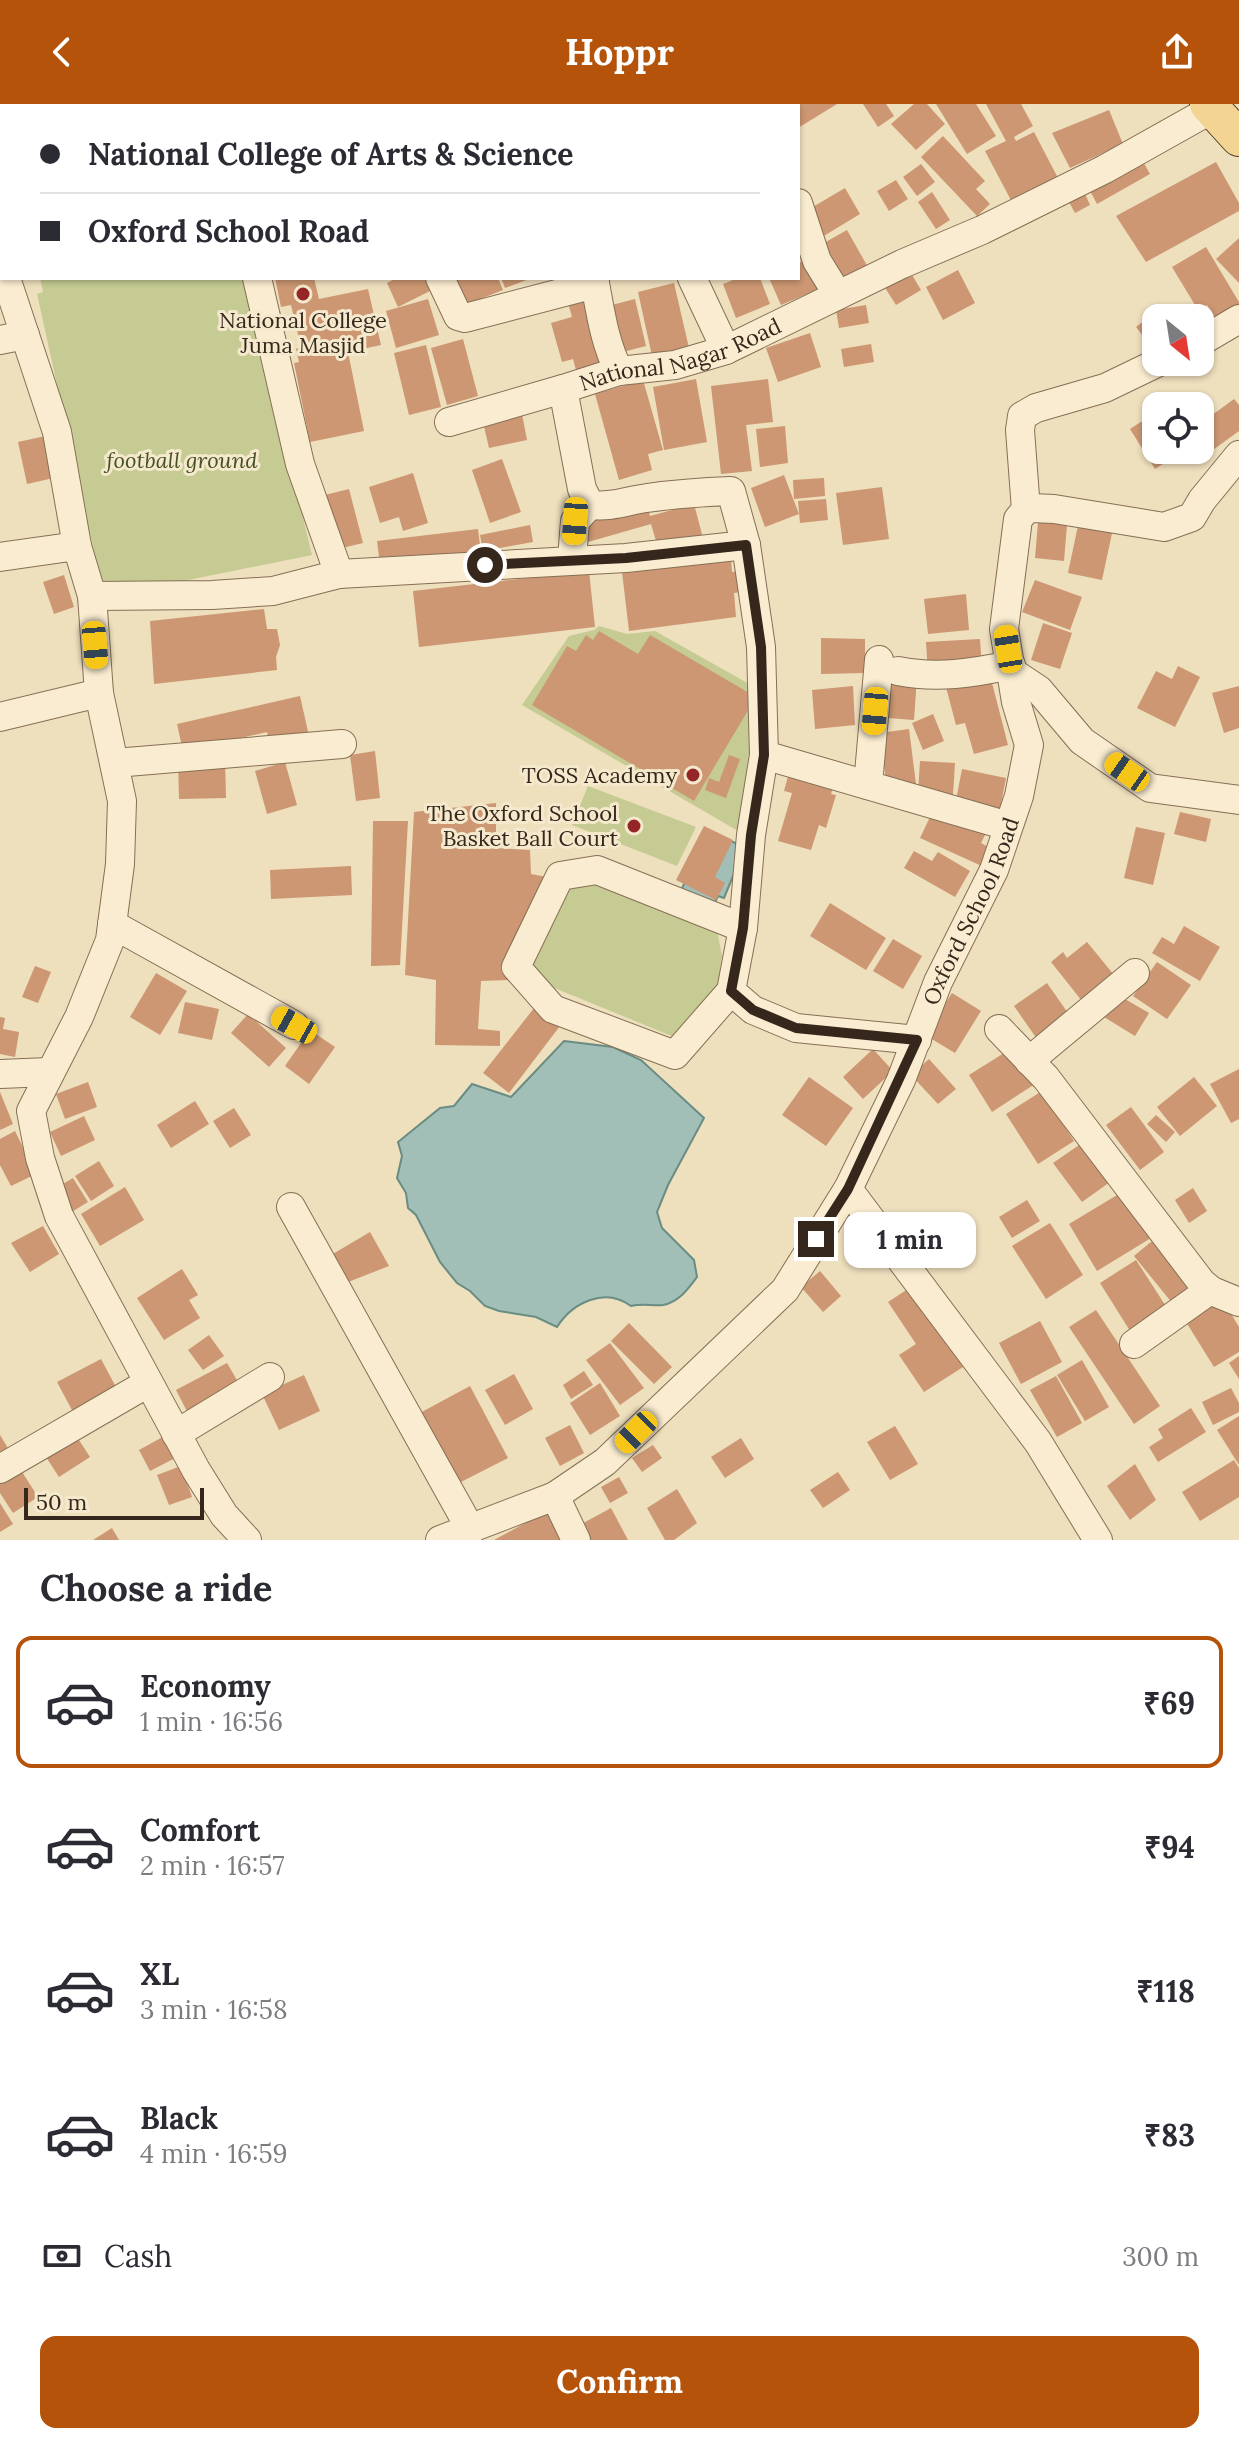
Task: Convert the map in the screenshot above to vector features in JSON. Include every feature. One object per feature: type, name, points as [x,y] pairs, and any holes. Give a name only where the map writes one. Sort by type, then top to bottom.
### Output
[{"type":"main road","points":[[1210,106],[1239,138]]},
{"type":"street","name":"National Nagar Road","points":[[590,505],[582,489],[563,389],[619,371],[675,365],[726,350],[1091,176],[1210,106]]},
{"type":"street","points":[[800,209],[817,261],[838,295]]},
{"type":"street","points":[[6,280],[13,338],[57,432],[77,546],[92,596],[99,693],[122,801],[120,864],[110,940],[79,1017],[31,1111],[45,1173],[59,1216],[176,1434],[224,1515],[247,1540]]},
{"type":"street","points":[[257,280],[300,464],[339,574]]},
{"type":"street","points":[[441,280],[458,316],[465,318],[595,281],[603,326],[619,371]]},
{"type":"street","points":[[693,280],[726,350]]},
{"type":"street","points":[[1214,334],[1239,319]]},
{"type":"street","points":[[1142,370],[1105,388],[1036,408],[1022,416],[1020,430],[1026,510],[1054,509],[1164,527],[1192,517],[1239,455]]},
{"type":"street","points":[[449,422],[563,389]]},
{"type":"street","points":[[572,559],[575,521],[590,505],[616,506],[670,495],[731,491],[746,545],[761,647],[764,755],[751,835],[743,928],[731,991],[675,1055],[553,1009],[516,967],[560,876],[597,870],[743,928]]},
{"type":"street","name":"Oxford School Road","points":[[440,1540],[555,1496],[605,1462],[785,1290],[848,1189],[917,1040],[938,982],[994,870],[1019,796],[1029,745],[1016,702],[1004,629],[1018,519],[1026,510]]},
{"type":"street","points":[[92,596],[273,591],[339,574],[626,558],[746,545]]},
{"type":"street","points":[[0,557],[77,546]]},
{"type":"street","points":[[868,785],[889,666],[920,675],[1011,669],[1039,690],[1082,741],[1150,788],[1239,800]]},
{"type":"street","points":[[0,717],[99,693]]},
{"type":"street","points":[[115,763],[342,744]]},
{"type":"street","points":[[764,755],[1008,826]]},
{"type":"street","points":[[112,924],[294,1025]]},
{"type":"street","points":[[1029,1061],[1135,973]]},
{"type":"street","points":[[731,991],[753,1010],[796,1028],[917,1040]]},
{"type":"street","points":[[999,1029],[1046,1078],[1202,1283],[1210,1290],[1239,1302]]},
{"type":"street","points":[[0,1074],[49,1072]]},
{"type":"street","points":[[848,1189],[1038,1442],[1098,1540]]},
{"type":"street","points":[[291,1207],[471,1530]]},
{"type":"street","points":[[1134,1344],[1210,1290]]},
{"type":"street","points":[[176,1434],[270,1377]]},
{"type":"street","points":[[0,1469],[148,1383]]},
{"type":"street","points":[[555,1496],[576,1540]]},
{"type":"green space","name":"football ground","points":[[40,280],[245,280],[312,555],[104,597],[37,294],[43,292]]},
{"type":"green space","name":"TOSS Academy","points":[[599,626],[627,634],[655,631],[758,689],[738,831],[522,705],[569,636]]},
{"type":"green space","name":"The Oxford School Basket Ball Court","points":[[588,786],[696,827],[677,866],[572,825]]},
{"type":"green space","points":[[583,872],[716,925],[722,956],[717,988],[679,1039],[530,978],[538,916]]},
{"type":"water","points":[[712,833],[745,847],[724,898],[718,896],[711,910],[679,894]]},
{"type":"water","points":[[564,1041],[613,1047],[641,1060],[704,1118],[657,1212],[662,1228],[694,1260],[697,1277],[683,1294],[669,1303],[631,1306],[611,1298],[590,1300],[572,1310],[557,1327],[536,1317],[485,1306],[457,1283],[440,1262],[416,1215],[408,1208],[406,1193],[397,1178],[402,1156],[398,1142],[440,1108],[454,1106],[472,1084],[511,1097]]},
{"type":"building","points":[[800,104],[837,104],[800,127]]},
{"type":"building","points":[[863,104],[886,104],[894,116],[878,127]]},
{"type":"building","points":[[914,104],[927,104],[945,124],[916,150],[891,124]]},
{"type":"building","points":[[936,104],[976,104],[996,136],[967,154]]},
{"type":"building","points":[[986,104],[1021,104],[1033,126],[1014,137],[1016,141],[1034,132],[1059,180],[1013,204],[985,151],[1006,141]]},
{"type":"building","points":[[1109,110],[1123,144],[1070,168],[1052,133]]},
{"type":"building","points":[[943,136],[985,181],[976,189],[990,204],[977,216],[921,157]]},
{"type":"building","points":[[1141,158],[1150,174],[1097,204],[1088,187]]},
{"type":"building","points":[[1216,162],[1239,203],[1239,211],[1146,262],[1116,216]]},
{"type":"building","points":[[921,164],[935,182],[917,196],[903,177]]},
{"type":"building","points":[[896,180],[908,199],[889,211],[877,191]]},
{"type":"building","points":[[1082,187],[1090,205],[1075,213],[1065,195]]},
{"type":"building","points":[[845,188],[860,214],[822,237],[806,211]]},
{"type":"building","points":[[932,192],[950,220],[936,229],[918,202]]},
{"type":"building","points":[[847,230],[869,269],[846,282],[824,243]]},
{"type":"building","points":[[1239,238],[1239,283],[1216,259]]},
{"type":"building","points":[[1206,247],[1239,305],[1216,319],[1214,304],[1194,304],[1172,267]]},
{"type":"building","points":[[806,260],[819,289],[781,305],[770,280],[800,280],[800,262]]},
{"type":"building","points":[[908,268],[921,290],[896,305],[882,283]]},
{"type":"building","points":[[958,270],[975,303],[943,320],[926,287]]},
{"type":"building","points":[[275,280],[314,280],[319,299],[368,289],[381,345],[348,352],[364,431],[310,442],[294,363],[299,362],[296,349],[301,347],[291,305],[281,307]]},
{"type":"building","points":[[392,280],[428,280],[432,290],[398,307],[387,283]]},
{"type":"building","points":[[450,280],[499,280],[503,290],[460,307]]},
{"type":"building","points":[[502,280],[527,280],[505,288]]},
{"type":"building","points":[[733,280],[761,280],[770,304],[736,318],[723,284]]},
{"type":"building","points":[[674,283],[689,348],[652,356],[638,292]]},
{"type":"building","points":[[588,293],[607,362],[576,370],[573,359],[562,362],[551,323],[572,317],[567,299]]},
{"type":"building","points":[[428,299],[439,335],[396,348],[386,311]]},
{"type":"building","points":[[635,299],[646,346],[615,354],[604,307]]},
{"type":"building","points":[[866,305],[869,323],[839,328],[836,310]]},
{"type":"building","points":[[810,333],[821,367],[778,382],[766,348]]},
{"type":"building","points":[[463,339],[478,396],[447,405],[431,348]]},
{"type":"building","points":[[871,344],[874,362],[844,367],[841,349]]},
{"type":"building","points":[[426,345],[441,407],[409,415],[394,353]]},
{"type":"building","points":[[696,379],[707,442],[664,450],[653,387]]},
{"type":"building","points":[[768,379],[773,422],[746,425],[752,471],[721,474],[711,386]]},
{"type":"building","points":[[643,380],[663,450],[648,454],[652,470],[619,480],[595,394]]},
{"type":"building","points":[[1234,399],[1239,405],[1239,431],[1214,449],[1214,414]]},
{"type":"building","points":[[522,414],[527,440],[489,448],[483,422]]},
{"type":"building","points":[[1142,421],[1142,448],[1130,429]]},
{"type":"building","points":[[785,426],[788,463],[760,467],[756,429]]},
{"type":"building","points":[[50,435],[58,477],[27,484],[18,442]]},
{"type":"building","points":[[502,459],[521,512],[490,523],[472,470]]},
{"type":"building","points":[[413,473],[428,523],[403,531],[399,517],[380,523],[369,487]]},
{"type":"building","points":[[784,475],[799,514],[765,527],[751,488]]},
{"type":"building","points":[[824,478],[825,496],[794,499],[793,480]]},
{"type":"building","points":[[882,487],[889,539],[843,545],[836,493]]},
{"type":"building","points":[[349,489],[363,543],[334,550],[321,496]]},
{"type":"building","points":[[826,499],[828,520],[800,523],[798,501]]},
{"type":"building","points":[[647,504],[650,516],[694,504],[703,538],[659,551],[651,524],[588,542],[582,522]]},
{"type":"building","points":[[1080,516],[1114,524],[1102,580],[1068,573]]},
{"type":"building","points":[[1038,522],[1067,525],[1064,561],[1035,558]]},
{"type":"building","points":[[530,525],[533,542],[483,551],[480,535]]},
{"type":"building","points":[[478,529],[481,553],[380,565],[377,541]]},
{"type":"building","points":[[731,559],[732,572],[738,571],[741,592],[734,593],[736,617],[629,631],[622,572]]},
{"type":"building","points":[[589,571],[595,627],[419,647],[413,591]]},
{"type":"building","points":[[64,575],[74,607],[54,614],[43,582]]},
{"type":"building","points":[[1035,580],[1082,597],[1070,630],[1022,612]]},
{"type":"building","points":[[966,594],[969,630],[928,634],[924,599]]},
{"type":"building","points":[[264,609],[267,629],[277,629],[280,645],[276,657],[277,670],[154,684],[150,621]]},
{"type":"building","points":[[1043,623],[1072,633],[1060,669],[1031,660]]},
{"type":"building","name":"TOSS Academy","points":[[599,631],[638,654],[650,635],[756,697],[694,801],[532,705],[567,646],[576,651],[586,635],[593,640]]},
{"type":"building","points":[[821,638],[865,639],[865,673],[821,674]]},
{"type":"building","points":[[980,639],[982,669],[928,673],[926,642]]},
{"type":"building","points":[[1178,666],[1200,677],[1175,727],[1137,708],[1156,671],[1172,679]]},
{"type":"building","points":[[891,675],[917,677],[914,720],[888,718]]},
{"type":"building","points":[[990,675],[1008,745],[974,754],[965,723],[956,725],[946,687]]},
{"type":"building","points":[[853,686],[855,725],[815,729],[812,690]]},
{"type":"building","points":[[1239,686],[1239,728],[1224,733],[1212,693]]},
{"type":"building","points":[[300,696],[309,736],[270,745],[267,732],[183,751],[177,724]]},
{"type":"building","points":[[933,714],[944,741],[923,750],[912,723]]},
{"type":"building","points":[[909,729],[916,784],[887,788],[880,733]]},
{"type":"building","points":[[375,751],[380,798],[356,801],[350,755]]},
{"type":"building","points":[[729,755],[740,759],[726,798],[705,790],[709,778],[719,782]]},
{"type":"building","points":[[225,759],[226,798],[179,799],[178,760]]},
{"type":"building","points":[[920,761],[955,763],[953,795],[918,793]]},
{"type":"building","points":[[285,762],[297,805],[267,814],[255,771]]},
{"type":"building","points":[[790,769],[835,781],[831,794],[836,795],[826,828],[819,825],[811,850],[778,841],[792,793],[784,791]]},
{"type":"building","points":[[962,769],[1006,778],[1000,809],[956,800]]},
{"type":"building","points":[[496,803],[496,848],[530,850],[531,874],[547,877],[509,980],[481,981],[478,1029],[500,1031],[500,1046],[435,1045],[436,980],[405,975],[414,812]]},
{"type":"building","points":[[1180,812],[1211,819],[1206,842],[1174,834]]},
{"type":"building","points":[[931,815],[987,831],[981,843],[992,849],[984,867],[920,838]]},
{"type":"building","points":[[373,821],[408,821],[400,965],[371,966]]},
{"type":"building","points":[[704,826],[733,840],[715,877],[725,883],[716,900],[676,880]]},
{"type":"building","points":[[1136,827],[1165,833],[1153,885],[1124,878]]},
{"type":"building","points":[[914,851],[932,861],[938,852],[970,871],[955,897],[904,868]]},
{"type":"building","points":[[351,866],[352,895],[271,899],[270,870]]},
{"type":"building","points":[[830,903],[886,938],[866,970],[810,936]]},
{"type":"building","points":[[1184,926],[1220,947],[1200,981],[1152,953],[1162,937],[1174,944]]},
{"type":"building","points":[[893,939],[922,956],[903,989],[873,971]]},
{"type":"building","points":[[1087,942],[1114,975],[1082,1001],[1051,962],[1063,952],[1067,958]]},
{"type":"building","points":[[1157,962],[1191,985],[1167,1019],[1133,996]]},
{"type":"building","points":[[35,966],[51,972],[38,1003],[22,997]]},
{"type":"building","points":[[156,973],[187,991],[160,1035],[130,1017]]},
{"type":"building","points":[[1047,983],[1070,1016],[1037,1039],[1014,1006]]},
{"type":"building","points":[[952,993],[981,1011],[955,1053],[925,1035]]},
{"type":"building","points":[[1118,995],[1149,1013],[1135,1036],[1104,1017]]},
{"type":"building","points":[[185,1002],[219,1009],[212,1040],[178,1033]]},
{"type":"building","points":[[538,1003],[563,1022],[509,1093],[483,1073]]},
{"type":"building","points":[[248,1014],[286,1048],[269,1067],[231,1033]]},
{"type":"building","points":[[0,1017],[5,1018],[3,1029],[19,1032],[15,1057],[0,1054]]},
{"type":"building","points":[[310,1030],[335,1047],[309,1084],[285,1066]]},
{"type":"building","points":[[1012,1048],[1035,1084],[992,1112],[969,1075]]},
{"type":"building","points":[[873,1049],[893,1071],[863,1099],[843,1077]]},
{"type":"building","points":[[929,1059],[956,1089],[938,1104],[911,1075]]},
{"type":"building","points":[[1239,1069],[1239,1119],[1231,1123],[1210,1084]]},
{"type":"building","points":[[809,1077],[853,1108],[826,1146],[782,1115]]},
{"type":"building","points":[[1194,1077],[1217,1106],[1180,1136],[1157,1107]]},
{"type":"building","points":[[88,1082],[97,1107],[65,1119],[56,1094]]},
{"type":"building","points":[[1042,1091],[1074,1141],[1038,1164],[1006,1114]]},
{"type":"building","points":[[0,1092],[13,1124],[0,1130]]},
{"type":"building","points":[[195,1101],[209,1124],[171,1148],[157,1125]]},
{"type":"building","points":[[1131,1107],[1164,1152],[1140,1170],[1106,1125]]},
{"type":"building","points":[[234,1108],[251,1135],[230,1148],[213,1121]]},
{"type":"building","points":[[1156,1115],[1175,1132],[1166,1142],[1147,1124]]},
{"type":"building","points":[[84,1116],[95,1140],[61,1156],[50,1132]]},
{"type":"building","points":[[15,1131],[36,1174],[11,1186],[0,1165],[0,1139]]},
{"type":"building","points":[[1082,1143],[1110,1182],[1082,1202],[1053,1163]]},
{"type":"building","points":[[99,1161],[114,1186],[91,1201],[75,1176]]},
{"type":"building","points":[[73,1178],[88,1202],[70,1213],[56,1188]]},
{"type":"building","points":[[125,1187],[144,1220],[100,1246],[81,1214]]},
{"type":"building","points":[[1193,1188],[1207,1211],[1189,1223],[1175,1200]]},
{"type":"building","points":[[1122,1192],[1151,1238],[1097,1271],[1069,1224]]},
{"type":"building","points":[[1027,1200],[1040,1221],[1012,1238],[999,1217]]},
{"type":"building","points":[[1050,1223],[1083,1275],[1046,1299],[1012,1246]]},
{"type":"building","points":[[43,1226],[59,1254],[30,1272],[11,1243]]},
{"type":"building","points":[[370,1232],[389,1266],[343,1284],[326,1258]]},
{"type":"building","points":[[1158,1236],[1197,1284],[1173,1304],[1134,1256]]},
{"type":"building","points":[[1136,1260],[1169,1311],[1132,1334],[1100,1283]]},
{"type":"building","points":[[182,1269],[198,1295],[189,1300],[200,1318],[164,1340],[137,1298]]},
{"type":"building","points":[[820,1271],[841,1296],[823,1312],[801,1287]]},
{"type":"building","points":[[911,1287],[963,1367],[924,1392],[899,1355],[916,1344],[888,1302]]},
{"type":"building","points":[[1222,1299],[1239,1327],[1239,1352],[1214,1367],[1186,1322]]},
{"type":"building","points":[[1096,1310],[1160,1406],[1134,1424],[1069,1327]]},
{"type":"building","points":[[1040,1321],[1062,1362],[1021,1384],[999,1343]]},
{"type":"building","points":[[629,1323],[672,1367],[654,1384],[611,1341]]},
{"type":"building","points":[[209,1335],[224,1356],[203,1370],[188,1350]]},
{"type":"building","points":[[610,1343],[644,1388],[620,1405],[586,1360]]},
{"type":"building","points":[[1239,1356],[1239,1379],[1229,1363]]},
{"type":"building","points":[[101,1359],[117,1389],[73,1412],[57,1382]]},
{"type":"building","points":[[1082,1360],[1109,1407],[1085,1421],[1057,1375]]},
{"type":"building","points":[[227,1363],[241,1387],[189,1415],[176,1390]]},
{"type":"building","points":[[584,1371],[593,1385],[571,1399],[563,1385]]},
{"type":"building","points":[[514,1374],[533,1409],[505,1425],[485,1390]]},
{"type":"building","points":[[304,1375],[320,1411],[279,1430],[262,1394]]},
{"type":"building","points":[[1056,1376],[1082,1423],[1057,1437],[1030,1390]]},
{"type":"building","points":[[600,1383],[620,1416],[590,1435],[570,1403]]},
{"type":"building","points":[[470,1386],[508,1458],[455,1485],[418,1414]]},
{"type":"building","points":[[1231,1388],[1239,1403],[1239,1412],[1213,1425],[1202,1402]]},
{"type":"building","points":[[1191,1408],[1206,1432],[1158,1462],[1149,1447],[1163,1438],[1158,1429]]},
{"type":"building","points":[[1239,1416],[1239,1465],[1217,1430]]},
{"type":"building","points":[[570,1425],[584,1453],[560,1466],[545,1438]]},
{"type":"building","points":[[895,1426],[918,1464],[890,1480],[867,1442]]},
{"type":"building","points":[[170,1433],[181,1455],[150,1471],[139,1450]]},
{"type":"building","points":[[0,1435],[11,1453],[0,1459]]},
{"type":"building","points":[[77,1437],[90,1457],[59,1477],[46,1457]]},
{"type":"building","points":[[741,1438],[754,1459],[725,1478],[711,1457]]},
{"type":"building","points":[[653,1445],[662,1458],[642,1472],[632,1458]]},
{"type":"building","points":[[1234,1460],[1239,1468],[1239,1497],[1200,1521],[1182,1492]]},
{"type":"building","points":[[17,1464],[38,1497],[13,1513],[0,1493],[0,1475]]},
{"type":"building","points":[[1135,1464],[1156,1500],[1130,1520],[1107,1486]]},
{"type":"building","points":[[181,1466],[192,1497],[169,1505],[157,1475]]},
{"type":"building","points":[[838,1472],[850,1490],[823,1508],[810,1490]]},
{"type":"building","points":[[619,1477],[628,1493],[610,1503],[601,1487]]},
{"type":"building","points":[[677,1489],[697,1523],[674,1540],[665,1540],[647,1508]]},
{"type":"building","points":[[0,1503],[13,1524],[0,1532]]},
{"type":"building","points":[[555,1507],[565,1540],[494,1540]]},
{"type":"building","points":[[611,1508],[628,1540],[583,1540],[576,1527]]},
{"type":"building","points":[[112,1528],[119,1540],[93,1540]]},
{"type":"place","name":"National College Juma Masjid","points":[[303,294]]},
{"type":"place","name":"TOSS Academy","points":[[693,775]]},
{"type":"place","name":"The Oxford School Basket Ball Court","points":[[634,826]]},
{"type":"route","points":[[485,565],[626,558],[746,545],[761,647],[764,755],[751,835],[743,928],[731,991],[753,1010],[796,1028],[917,1040],[848,1189],[816,1239]]}]
